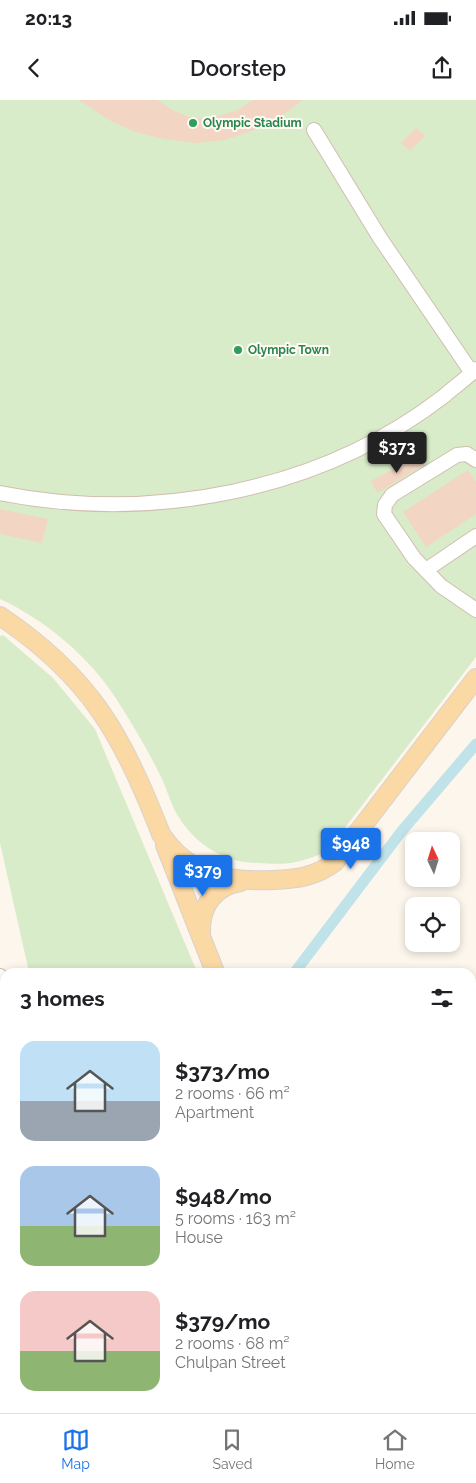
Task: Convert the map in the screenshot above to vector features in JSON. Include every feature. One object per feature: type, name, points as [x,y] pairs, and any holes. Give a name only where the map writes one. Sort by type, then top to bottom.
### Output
[{"type":"main road","points":[[0,616],[23,632],[64,666],[98,705],[123,748],[161,834],[213,968]]},
{"type":"main road","points":[[202,939],[202,919],[210,899],[224,887],[246,882],[306,877],[318,873],[335,862],[476,678]]},
{"type":"main road","points":[[161,834],[177,853],[197,868],[220,877],[246,882]]},
{"type":"street","points":[[0,493],[68,504],[116,505],[170,502],[224,494],[260,485],[314,469],[395,431],[474,371],[380,238],[314,130]]},
{"type":"street","points":[[476,460],[467,454],[457,455],[392,495],[386,501],[384,514],[414,558],[441,586],[476,610]]},
{"type":"street","points":[[426,570],[476,536]]},
{"type":"green space","name":"Olympic Town","points":[[0,100],[476,100],[476,657],[327,851],[301,861],[285,864],[268,864],[232,859],[209,849],[182,822],[141,739],[117,700],[94,669],[50,629],[0,599]]},
{"type":"green space","points":[[3,635],[53,678],[95,729],[195,968],[28,968],[0,843],[0,636]]},
{"type":"building","name":"Olympic Stadium","points":[[79,100],[157,100],[174,111],[189,117],[206,119],[236,111],[253,100],[303,100],[279,118],[252,131],[224,140],[195,143],[164,139],[135,132],[109,120]]},
{"type":"building","points":[[416,128],[425,136],[410,151],[401,143]]},
{"type":"building","points":[[418,456],[424,465],[377,493],[371,481]]},
{"type":"building","points":[[468,470],[476,482],[476,514],[426,547],[403,512]]},
{"type":"building","points":[[0,509],[48,519],[42,543],[0,534]]},
{"type":"waterway","points":[[298,968],[401,832],[476,744]]},
{"type":"place","name":"Olympic Stadium","points":[[193,123]]},
{"type":"place","name":"Olympic Town","points":[[238,350]]}]
